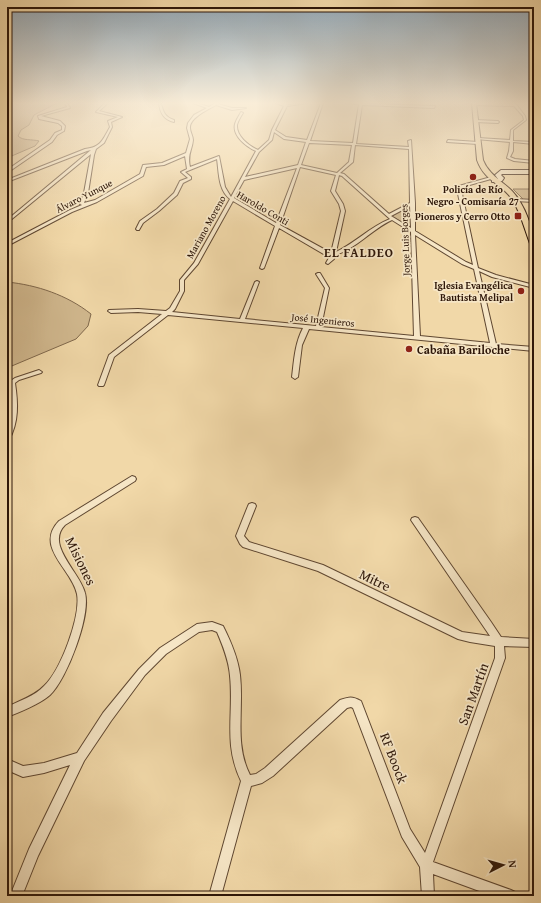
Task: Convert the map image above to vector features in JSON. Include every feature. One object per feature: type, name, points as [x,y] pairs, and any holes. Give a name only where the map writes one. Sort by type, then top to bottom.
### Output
[{"type":"main road","points":[[479,145],[482,168],[492,180],[516,200],[534,246]]},
{"type":"main road","points":[[492,180],[500,180],[501,178],[498,175],[501,172],[534,172]]},
{"type":"street","points":[[7,172],[45,145]]},
{"type":"street","points":[[7,222],[98,145]]},
{"type":"street","points":[[138,229],[141,222],[158,210],[176,194],[181,182],[190,178],[183,172],[189,169],[186,154],[189,145]]},
{"type":"street","points":[[248,145],[252,149],[258,151]]},
{"type":"street","name":"Mariano Moreno","points":[[101,384],[111,356],[168,312],[182,291],[182,280],[196,264],[258,151],[264,145]]},
{"type":"street","points":[[262,268],[307,145]]},
{"type":"street","points":[[328,263],[333,255],[343,211],[341,204],[333,191],[338,174],[351,162],[353,145]]},
{"type":"street","points":[[356,145],[410,148]]},
{"type":"street","points":[[511,145],[511,151],[508,157],[514,160],[534,162]]},
{"type":"street","name":"Jorge Luis Borges","points":[[410,148],[417,338]]},
{"type":"street","points":[[7,181],[86,150],[94,149]]},
{"type":"street","points":[[87,205],[82,204],[86,193],[94,149]]},
{"type":"street","name":"Álvaro Yunque","points":[[7,245],[67,213],[96,201],[142,175],[144,166],[163,164],[186,154]]},
{"type":"street","name":"Haroldo Conti","points":[[189,169],[218,157],[223,187],[227,195],[324,254],[333,255]]},
{"type":"street","points":[[242,179],[300,166],[345,176],[390,217],[413,232],[478,269],[494,276],[534,287]]},
{"type":"street","points":[[450,189],[492,180]]},
{"type":"street","points":[[464,186],[459,190],[478,269],[493,345]]},
{"type":"street","points":[[516,200],[534,201]]},
{"type":"street","points":[[333,255],[413,203]]},
{"type":"street","points":[[526,226],[534,228]]},
{"type":"street","points":[[317,250],[344,249]]},
{"type":"street","points":[[318,274],[327,288],[318,328]]},
{"type":"street","points":[[242,321],[257,282]]},
{"type":"street","name":"José Ingenieros","points":[[111,311],[134,310],[168,312],[242,321],[534,349]]},
{"type":"street","points":[[295,378],[297,351],[302,335],[307,327]]},
{"type":"street","points":[[7,438],[13,426],[15,407],[12,382],[17,378],[39,372]]},
{"type":"street","name":"Misiones","points":[[7,712],[47,691],[57,680],[67,658],[82,614],[83,603],[81,591],[58,551],[54,538],[56,530],[62,523],[132,479]]},
{"type":"street","name":"Mitre","points":[[252,506],[240,536],[246,545],[320,568],[449,631],[477,640],[534,643]]},
{"type":"street","points":[[415,520],[499,642]]},
{"type":"street","points":[[16,896],[34,853],[80,757],[108,717],[142,672],[164,651],[196,628],[212,626],[220,629],[230,651],[235,676],[234,719],[237,752],[241,771],[248,781],[215,896]]},
{"type":"street","name":"San Martín","points":[[428,896],[426,866],[500,658],[501,651],[499,642]]},
{"type":"street","name":"RF Boock","points":[[248,781],[258,779],[269,772],[344,704],[352,702],[357,705],[406,833],[426,866]]},
{"type":"street","points":[[7,764],[23,772],[44,768],[80,757]]},
{"type":"street","points":[[426,866],[511,896]]},
{"type":"shaded area","points":[[7,145],[36,145],[35,146],[7,158]]},
{"type":"shaded area","points":[[513,189],[534,189],[534,200],[524,200]]},
{"type":"shaded area","points":[[411,205],[412,229],[392,216]]},
{"type":"shaded area","points":[[7,282],[40,288],[72,301],[91,314],[88,326],[76,339],[7,368]]},
{"type":"place","name":"Policía de Río Negro - Comisaría 27","points":[[473,177]]},
{"type":"place","name":"Pioneros y Cerro Otto","points":[[518,216]]},
{"type":"place","name":"Iglesia Evangélica Bautista Melipal","points":[[521,291]]},
{"type":"place","name":"Cabaña Bariloche","points":[[409,349]]},
{"type":"district","name":"EL FALDEO","points":[[359,252]]}]
